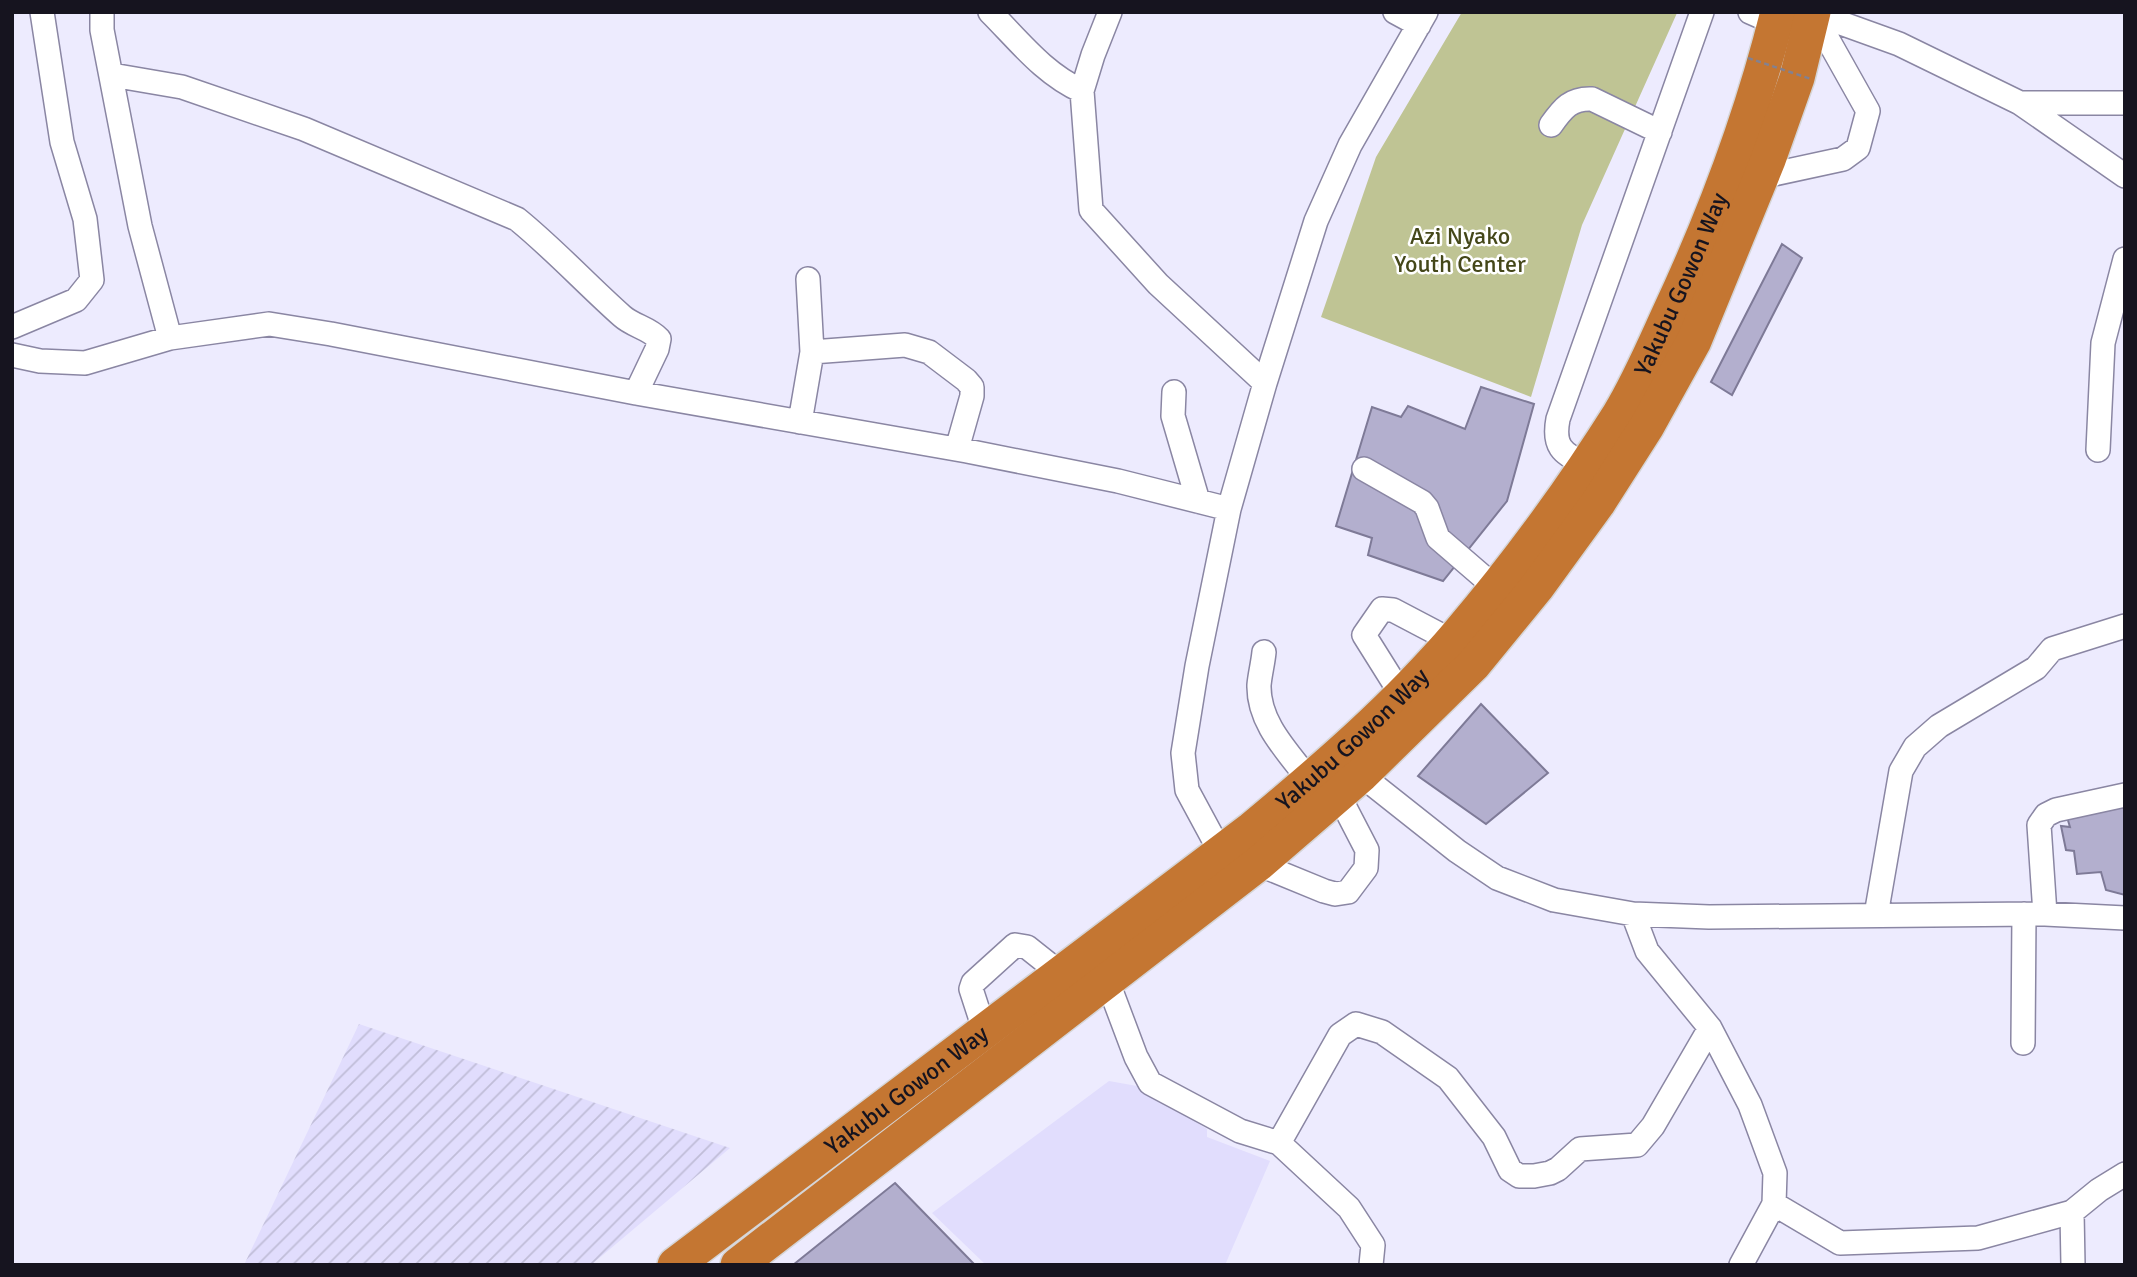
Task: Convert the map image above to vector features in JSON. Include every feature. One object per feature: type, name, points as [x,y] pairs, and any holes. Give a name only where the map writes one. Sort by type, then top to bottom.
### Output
[{"type":"highway","name":"Yakubu Gowon Way","points":[[1337,784],[1331,763],[1452,641],[1603,456],[1647,426],[1695,341],[1797,78],[1813,13]]},
{"type":"highway","name":"Yakubu Gowon Way","points":[[738,1265],[1258,864],[1337,784],[1474,664],[1537,587],[1603,456],[1620,413],[1687,276],[1733,164],[1761,81],[1768,16]]},
{"type":"highway","name":"Yakubu Gowon Way","points":[[675,1265],[1221,853],[1337,784]]},
{"type":"street","points":[[12,327],[76,300],[92,280],[85,219],[62,142],[42,12]]},
{"type":"street","points":[[102,12],[102,30],[140,226],[170,338]]},
{"type":"street","points":[[990,12],[1048,71],[1063,82],[1082,90]]},
{"type":"street","points":[[1110,12],[1082,90],[1091,210],[1158,284],[1265,383]]},
{"type":"street","points":[[1221,853],[1187,790],[1183,753],[1197,666],[1229,509],[1316,221],[1350,145],[1423,19],[1395,12]]},
{"type":"street","points":[[1603,456],[1570,457],[1560,447],[1555,436],[1558,419],[1702,12]]},
{"type":"street","points":[[1813,13],[1899,44],[2020,103],[2125,176]]},
{"type":"street","points":[[1760,177],[1843,159],[1858,148],[1868,111],[1813,13]]},
{"type":"street","points":[[112,75],[182,87],[304,129],[517,219],[625,319],[654,333],[659,339],[636,393]]},
{"type":"street","points":[[1551,125],[1564,106],[1580,99],[1592,99],[1660,132]]},
{"type":"street","points":[[2020,103],[2125,103]]},
{"type":"street","points":[[2098,450],[2103,343],[2125,259]]},
{"type":"street","points":[[800,422],[812,352],[808,279]]},
{"type":"street","points":[[12,355],[40,361],[85,363],[170,338],[269,324],[636,393],[957,449],[1118,481],[1229,509]]},
{"type":"street","points":[[812,352],[905,345],[929,352],[972,387],[972,396],[957,449]]},
{"type":"street","points":[[1174,392],[1173,416],[1198,501]]},
{"type":"street","points":[[1364,469],[1422,502],[1427,508],[1438,538],[1496,588]]},
{"type":"street","points":[[1401,694],[1364,635],[1382,609],[1393,610],[1452,641]]},
{"type":"street","points":[[1876,915],[1901,771],[1915,747],[1939,726],[2036,668],[2052,649],[2125,626]]},
{"type":"street","points":[[1264,652],[1259,686],[1269,727],[1337,784],[1457,851],[1497,878],[1554,900],[1633,914],[1709,917],[2034,914],[2125,918]]},
{"type":"street","points":[[1258,864],[1324,891],[1335,894],[1348,892],[1366,868],[1367,850],[1337,784]]},
{"type":"street","points":[[2024,1043],[2039,825],[2046,815],[2056,810],[2125,795]]},
{"type":"street","points":[[1633,914],[1647,951],[1710,1028],[1750,1105],[1775,1173],[1774,1204],[1741,1265]]},
{"type":"street","points":[[985,1032],[971,989],[973,983],[1015,945],[1027,947],[1061,974]]},
{"type":"street","points":[[1107,980],[1136,1058],[1150,1083],[1240,1132],[1279,1143],[1349,1208],[1373,1245],[1371,1265]]},
{"type":"street","points":[[1279,1143],[1340,1035],[1356,1024],[1382,1032],[1448,1078],[1494,1137],[1510,1170],[1519,1176],[1534,1177],[1550,1173],[1580,1149],[1637,1145],[1653,1126],[1710,1028]]},
{"type":"street","points":[[1774,1204],[1840,1243],[1978,1238],[2072,1212],[2125,1174]]},
{"type":"street","points":[[2072,1212],[2073,1265]]},
{"type":"path","points":[[1748,58],[1811,79]]},
{"type":"shaded area","points":[[359,1024],[730,1148],[591,1265],[244,1265]]},
{"type":"shaded area","points":[[1109,1081],[1137,1086],[1207,1129],[1207,1137],[1270,1161],[1225,1265],[986,1265],[932,1213]]},
{"type":"green space","name":"Azi Nyako Youth Center","points":[[1462,12],[1677,13],[1582,225],[1531,397],[1321,317],[1376,157]]},
{"type":"building","points":[[1782,244],[1802,258],[1732,395],[1711,382]]},
{"type":"building","points":[[1481,387],[1534,404],[1507,501],[1443,581],[1368,555],[1372,538],[1336,526],[1372,407],[1401,417],[1408,406],[1465,429]]},
{"type":"building","points":[[1481,704],[1548,773],[1486,824],[1418,776]]},
{"type":"building","points":[[2125,803],[2125,895],[2106,890],[2101,872],[2077,874],[2074,851],[2066,850],[2061,826],[2070,827],[2067,817]]},
{"type":"building","points":[[895,1183],[975,1265],[793,1265]]}]
